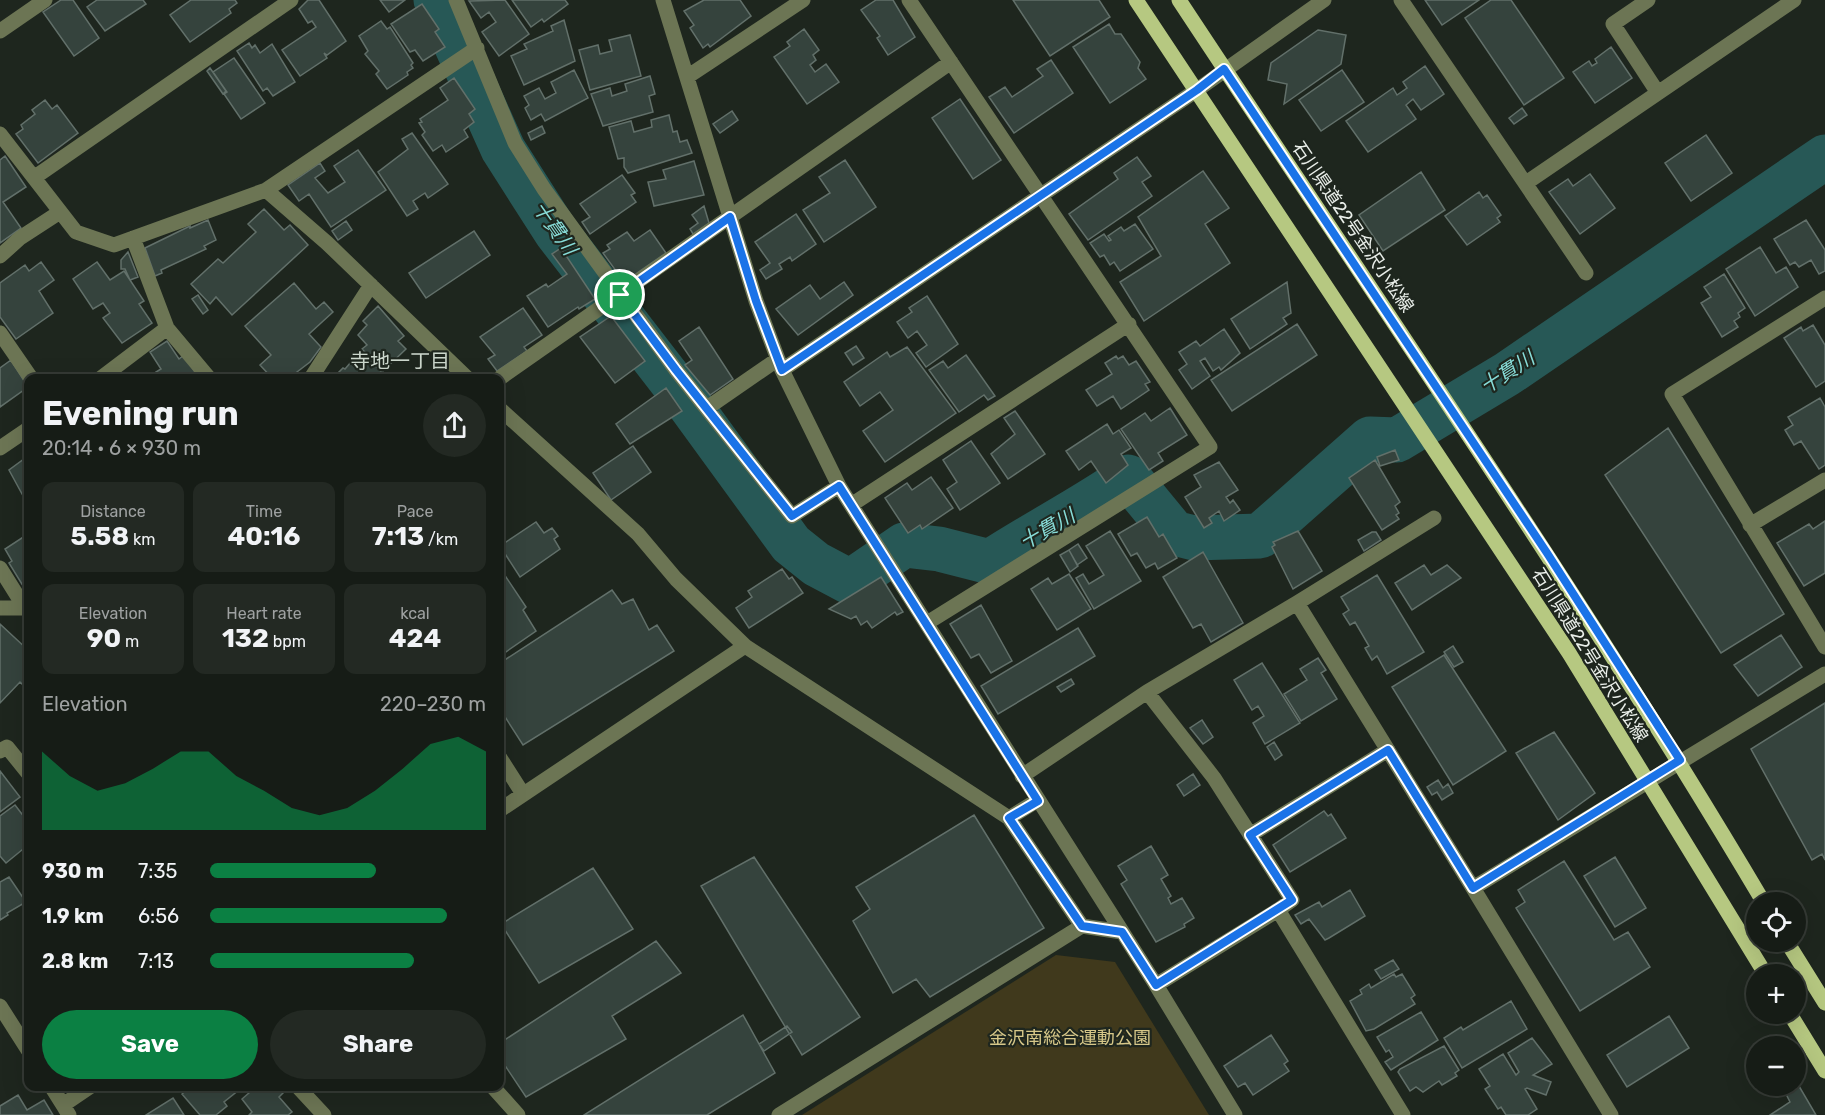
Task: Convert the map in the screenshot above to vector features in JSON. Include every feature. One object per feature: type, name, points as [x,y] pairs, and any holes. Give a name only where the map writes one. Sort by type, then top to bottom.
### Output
[{"type":"main road","name":"石川県道22号金沢小松線","points":[[1136,0],[1569,653],[1759,964]]},
{"type":"main road","name":"石川県道22号金沢小松線","points":[[1179,0],[1547,553],[1680,760],[1758,892]]},
{"type":"main road","points":[[1793,952],[1825,1003]]},
{"type":"main road","points":[[1796,1024],[1825,1071]]},
{"type":"street","points":[[0,31],[45,0]]},
{"type":"street","points":[[35,177],[291,0]]},
{"type":"street","points":[[456,0],[474,51],[515,143],[613,299],[707,408],[792,516],[839,486]]},
{"type":"street","points":[[663,0],[756,301],[780,365],[839,486],[1156,985],[1235,1115]]},
{"type":"street","points":[[687,77],[803,0]]},
{"type":"street","points":[[909,0],[1210,447],[927,623]]},
{"type":"street","points":[[707,408],[780,365],[1041,195],[1197,90],[1324,0]]},
{"type":"street","points":[[1401,0],[1586,273]]},
{"type":"street","points":[[1648,0],[1613,24],[1658,93]]},
{"type":"street","points":[[1526,183],[1794,0]]},
{"type":"street","points":[[0,134],[76,232],[114,245],[266,190],[474,51]]},
{"type":"street","points":[[504,375],[951,62]]},
{"type":"street","points":[[266,190],[371,285],[462,374]]},
{"type":"street","points":[[0,256],[20,238],[60,212]]},
{"type":"street","points":[[133,238],[167,328],[207,374]]},
{"type":"street","points":[[314,374],[371,285]]},
{"type":"street","points":[[1825,298],[1672,394],[1825,646]]},
{"type":"street","points":[[851,505],[1129,324]]},
{"type":"street","points":[[106,374],[167,328]]},
{"type":"street","points":[[0,333],[29,374]]},
{"type":"street","points":[[504,413],[638,534],[676,579],[745,646],[1009,818],[1082,926]]},
{"type":"street","points":[[0,448],[24,432]]},
{"type":"street","points":[[1750,525],[1825,480]]},
{"type":"street","points":[[1022,776],[1147,692],[1434,518]]},
{"type":"street","points":[[0,568],[24,604]]},
{"type":"street","points":[[1297,603],[1611,1115]]},
{"type":"street","points":[[0,608],[24,608]]},
{"type":"street","points":[[504,807],[745,646]]},
{"type":"street","points":[[1473,888],[1680,760],[1825,674]]},
{"type":"street","points":[[1147,692],[1214,778],[1292,900],[1156,985]]},
{"type":"street","points":[[0,751],[7,747],[24,768]]},
{"type":"street","points":[[1250,835],[1388,750]]},
{"type":"street","points":[[504,764],[524,794]]},
{"type":"street","points":[[1009,818],[1038,801]]},
{"type":"street","points":[[1278,910],[1403,1115]]},
{"type":"street","points":[[779,1115],[1082,926],[1122,932]]},
{"type":"street","points":[[0,1006],[24,1044]]},
{"type":"street","points":[[54,1091],[66,1110],[86,1091]]},
{"type":"street","points":[[302,1091],[324,1115]]},
{"type":"street","points":[[496,1091],[518,1115]]},
{"type":"green space","name":"金沢南総合運動公園","points":[[1056,955],[1115,962],[1209,1115],[802,1115]]},
{"type":"building","points":[[61,0],[73,0],[99,38],[74,56],[43,12]]},
{"type":"building","points":[[97,0],[143,0],[146,4],[105,31],[87,7]]},
{"type":"building","points":[[191,0],[235,0],[237,3],[229,9],[231,13],[190,42],[170,15]]},
{"type":"building","points":[[308,0],[319,0],[346,41],[327,55],[324,53],[327,58],[300,76],[282,50],[316,27],[312,21],[308,23],[299,9]]},
{"type":"building","points":[[380,0],[405,0],[389,12]]},
{"type":"building","points":[[505,0],[529,34],[499,56],[482,32],[496,22],[489,12],[481,18],[469,1]]},
{"type":"building","points":[[512,0],[565,0],[568,4],[544,22],[542,19],[531,27]]},
{"type":"building","points":[[704,0],[740,0],[751,16],[710,47],[708,44],[703,48],[690,28],[694,25],[684,11]]},
{"type":"building","points":[[876,0],[893,0],[915,37],[888,55],[877,38],[880,36],[861,10]]},
{"type":"building","points":[[1013,0],[1099,0],[1110,17],[1050,56]]},
{"type":"building","points":[[1425,0],[1479,0],[1442,25]]},
{"type":"building","points":[[1491,0],[1511,0],[1564,78],[1524,105],[1465,18]]},
{"type":"building","points":[[422,4],[439,29],[435,32],[445,47],[423,61],[415,50],[410,52],[391,24]]},
{"type":"building","points":[[564,20],[575,61],[524,85],[511,56],[527,49],[524,44],[553,31],[551,26]]},
{"type":"building","points":[[381,21],[387,29],[390,27],[413,63],[411,65],[413,68],[407,72],[408,75],[387,89],[376,74],[379,71],[365,54],[368,51],[359,36]]},
{"type":"building","points":[[1109,24],[1115,34],[1121,34],[1140,62],[1138,68],[1146,79],[1110,103],[1073,47]]},
{"type":"building","points":[[804,29],[819,50],[813,55],[816,60],[810,65],[815,72],[826,64],[839,82],[807,104],[774,57],[790,46],[787,42]]},
{"type":"building","points":[[1318,30],[1346,35],[1341,64],[1284,104],[1287,84],[1268,80],[1271,63]]},
{"type":"building","points":[[630,35],[641,76],[590,90],[579,50],[598,45],[600,54],[612,51],[609,40]]},
{"type":"building","points":[[249,43],[252,48],[255,45],[260,53],[272,44],[295,82],[273,96],[267,88],[263,91],[237,51]]},
{"type":"building","points":[[1611,47],[1632,78],[1595,103],[1573,72],[1589,61],[1592,66],[1597,63],[1595,59]]},
{"type":"building","points":[[234,58],[265,103],[241,119],[224,94],[227,92],[213,72]]},
{"type":"building","points":[[1051,60],[1073,93],[1014,133],[989,97],[1005,87],[1012,97],[1043,76],[1037,69]]},
{"type":"building","points":[[1425,66],[1444,94],[1421,110],[1413,99],[1406,105],[1416,119],[1368,152],[1346,121],[1393,88],[1397,95],[1407,88],[1403,82]]},
{"type":"building","points":[[210,68],[226,91],[223,94],[207,71]]},
{"type":"building","points":[[574,70],[588,98],[545,121],[541,114],[531,120],[525,108],[529,105],[524,96],[539,88],[545,99],[556,93],[551,82]]},
{"type":"building","points":[[1342,70],[1364,102],[1321,131],[1299,100]]},
{"type":"building","points":[[650,76],[655,94],[649,96],[653,112],[603,126],[591,94],[610,88],[612,96],[627,91],[625,84]]},
{"type":"building","points":[[454,78],[475,109],[469,114],[474,122],[464,130],[468,137],[446,152],[442,145],[433,151],[422,135],[425,132],[419,123],[422,122],[420,119],[448,100],[440,88]]},
{"type":"building","points":[[960,99],[1001,160],[973,179],[932,118]]},
{"type":"building","points":[[45,100],[52,109],[57,105],[78,133],[38,163],[16,134],[23,129],[21,125],[35,114],[32,110]]},
{"type":"building","points":[[1522,108],[1527,115],[1514,124],[1509,118]]},
{"type":"building","points":[[732,111],[738,120],[720,133],[713,124]]},
{"type":"building","points":[[669,115],[673,132],[677,131],[680,142],[687,140],[692,153],[628,173],[624,167],[624,158],[618,159],[609,127],[631,121],[634,132],[652,127],[651,120]]},
{"type":"building","points":[[542,126],[545,133],[531,140],[528,133]]},
{"type":"building","points":[[412,133],[448,184],[428,198],[425,193],[413,201],[418,209],[407,216],[378,172],[408,149],[402,139]]},
{"type":"building","points":[[1706,135],[1732,173],[1691,201],[1665,163]]},
{"type":"building","points":[[358,150],[386,190],[331,227],[309,194],[299,201],[288,185],[320,163],[325,171],[315,178],[328,193],[345,182],[334,166]]},
{"type":"building","points":[[5,156],[26,187],[3,202],[21,228],[0,243],[0,160]]},
{"type":"building","points":[[1137,157],[1151,176],[1142,182],[1152,196],[1088,240],[1069,214],[1118,179],[1114,173]]},
{"type":"building","points":[[1137,157],[1151,176],[1142,182],[1152,196],[1088,240],[1069,214],[1118,179],[1114,173]]},
{"type":"building","points":[[845,160],[876,207],[824,242],[803,210],[830,193],[819,177]]},
{"type":"building","points":[[845,160],[876,207],[824,242],[803,210],[830,193],[819,177]]},
{"type":"building","points":[[694,161],[704,195],[654,206],[648,182],[666,179],[663,170]]},
{"type":"building","points":[[1203,171],[1229,208],[1205,224],[1230,263],[1144,321],[1120,282],[1161,256],[1138,217]]},
{"type":"building","points":[[1421,172],[1445,210],[1383,251],[1359,215]]},
{"type":"building","points":[[1590,174],[1615,208],[1580,234],[1549,192],[1568,179],[1573,186]]},
{"type":"building","points":[[622,175],[635,193],[631,195],[636,202],[590,234],[582,222],[590,217],[580,204]]},
{"type":"building","points":[[1479,192],[1483,198],[1487,195],[1501,215],[1497,218],[1500,222],[1467,245],[1445,216]]},
{"type":"building","points":[[704,206],[709,223],[693,234],[690,229],[698,223],[692,215]]},
{"type":"building","points":[[264,209],[284,230],[290,225],[308,245],[232,315],[216,297],[210,304],[191,284],[218,259],[223,263],[256,232],[248,224]]},
{"type":"building","points":[[796,214],[816,244],[792,261],[790,257],[779,264],[782,269],[766,279],[760,270],[770,263],[755,242]]},
{"type":"building","points":[[208,220],[216,240],[204,246],[206,249],[161,270],[162,273],[155,276],[145,248],[190,226],[190,228]]},
{"type":"building","points":[[1806,220],[1825,250],[1825,271],[1819,274],[1811,260],[1799,267],[1795,262],[1790,265],[1774,239]]},
{"type":"building","points":[[346,221],[352,230],[338,240],[332,231]]},
{"type":"building","points":[[1135,224],[1153,249],[1120,271],[1114,262],[1110,265],[1104,255],[1100,257],[1090,243],[1104,234],[1109,241],[1111,240],[1108,236],[1121,227],[1124,231]]},
{"type":"building","points":[[650,230],[666,253],[624,282],[603,253],[610,249],[607,245],[627,232],[634,241]]},
{"type":"building","points":[[474,231],[490,255],[426,298],[409,273]]},
{"type":"building","points":[[1760,247],[1776,273],[1786,267],[1798,287],[1755,316],[1726,269]]},
{"type":"building","points":[[561,248],[595,299],[579,309],[578,307],[548,327],[527,296],[546,284],[548,287],[567,274],[552,254]]},
{"type":"building","points":[[128,252],[138,277],[130,280],[125,269],[121,269],[121,260]]},
{"type":"building","points":[[41,262],[54,280],[39,291],[53,313],[16,339],[0,317],[0,283],[25,265],[29,271]]},
{"type":"building","points":[[41,262],[54,280],[39,291],[53,313],[16,339],[0,317],[0,283],[25,265],[29,271]]},
{"type":"building","points":[[97,262],[110,280],[124,271],[144,301],[139,304],[152,323],[122,343],[103,318],[110,313],[103,303],[93,309],[73,279]]},
{"type":"building","points":[[1724,274],[1745,308],[1738,313],[1740,317],[1734,321],[1738,327],[1722,337],[1701,303],[1711,297],[1704,287]]},
{"type":"building","points":[[844,282],[853,295],[798,335],[776,309],[810,285],[820,299]]},
{"type":"building","points":[[1287,282],[1291,313],[1283,318],[1287,324],[1250,349],[1231,319]]},
{"type":"building","points":[[294,283],[316,309],[324,302],[333,312],[309,334],[321,347],[310,362],[294,374],[268,374],[260,365],[271,355],[245,326]]},
{"type":"building","points":[[198,295],[208,310],[203,314],[192,299]]},
{"type":"building","points":[[927,296],[958,344],[926,367],[916,353],[927,345],[917,331],[908,338],[897,322],[912,312],[909,308]]},
{"type":"building","points":[[378,306],[404,336],[398,341],[406,349],[383,371],[362,349],[367,345],[358,335],[367,325],[363,321]]},
{"type":"building","points":[[523,308],[542,335],[524,347],[527,351],[497,371],[488,359],[495,355],[480,337]]},
{"type":"building","points":[[611,316],[645,361],[615,383],[580,337]]},
{"type":"building","points":[[1297,324],[1317,355],[1232,411],[1211,380]]},
{"type":"building","points":[[1813,325],[1825,345],[1825,381],[1816,387],[1784,338],[1801,327],[1803,331]]},
{"type":"building","points":[[699,327],[733,379],[710,395],[685,365],[692,360],[679,341]]},
{"type":"building","points":[[1224,329],[1240,353],[1221,370],[1219,367],[1213,371],[1205,358],[1200,361],[1210,376],[1192,389],[1179,370],[1187,364],[1179,352],[1196,341],[1200,346]]},
{"type":"building","points":[[167,341],[179,359],[184,355],[196,374],[157,374],[156,372],[161,369],[150,352]]},
{"type":"building","points":[[856,346],[864,358],[853,365],[845,353]]},
{"type":"building","points":[[907,347],[956,413],[885,462],[863,431],[893,410],[880,392],[860,406],[844,382],[887,352],[890,357]]},
{"type":"building","points":[[357,355],[365,363],[369,359],[383,374],[337,374],[343,368],[345,369]]},
{"type":"building","points":[[966,355],[995,396],[988,400],[984,395],[959,412],[929,370],[943,361],[948,368]]},
{"type":"building","points":[[1116,356],[1118,359],[1123,356],[1129,365],[1136,361],[1150,382],[1145,384],[1149,390],[1121,409],[1113,396],[1097,406],[1086,390],[1112,374],[1105,363]]},
{"type":"building","points":[[11,360],[24,381],[24,390],[0,407],[0,368]]},
{"type":"building","points":[[666,388],[682,411],[630,444],[616,424]]},
{"type":"building","points":[[1820,398],[1825,407],[1825,465],[1819,469],[1801,441],[1794,445],[1785,430],[1793,425],[1788,417]]},
{"type":"building","points":[[1170,408],[1187,435],[1158,453],[1163,461],[1149,470],[1121,429],[1145,413],[1151,421]]},
{"type":"building","points":[[1015,411],[1045,454],[1008,479],[991,454],[1015,434],[1004,418]]},
{"type":"building","points":[[1107,424],[1113,434],[1119,430],[1131,448],[1121,454],[1128,465],[1106,483],[1091,461],[1079,470],[1066,451]]},
{"type":"building","points":[[1668,428],[1784,614],[1721,653],[1605,475]]},
{"type":"building","points":[[971,441],[1000,483],[960,510],[947,489],[957,482],[943,460]]},
{"type":"building","points":[[633,446],[651,472],[611,500],[593,473]]},
{"type":"building","points":[[1395,450],[1399,460],[1380,466],[1377,457]]},
{"type":"building","points":[[24,459],[24,498],[9,470]]},
{"type":"building","points":[[1375,460],[1400,502],[1395,506],[1399,519],[1382,530],[1349,478]]},
{"type":"building","points":[[1219,462],[1238,490],[1226,497],[1230,503],[1233,500],[1240,510],[1224,521],[1219,511],[1209,518],[1212,523],[1204,528],[1185,497],[1201,487],[1194,475]]},
{"type":"building","points":[[931,477],[953,508],[922,529],[920,525],[908,533],[885,498],[907,483],[912,490]]},
{"type":"building","points":[[1147,517],[1159,537],[1163,534],[1177,558],[1158,569],[1155,563],[1146,568],[1137,553],[1131,556],[1118,534]]},
{"type":"building","points":[[1825,521],[1825,573],[1804,586],[1777,543],[1809,524],[1813,529]]},
{"type":"building","points":[[536,522],[544,533],[552,528],[558,536],[554,539],[560,549],[520,577],[504,552],[504,543]]},
{"type":"building","points":[[1110,531],[1141,581],[1094,609],[1076,578],[1083,574],[1089,584],[1104,575],[1086,546]]},
{"type":"building","points":[[1298,531],[1322,571],[1293,589],[1272,547],[1275,545],[1273,542]]},
{"type":"building","points":[[1376,532],[1381,540],[1364,551],[1358,540]]},
{"type":"building","points":[[24,537],[24,587],[9,563],[12,561],[5,549]]},
{"type":"building","points":[[1078,544],[1087,558],[1077,565],[1069,550]]},
{"type":"building","points":[[1069,550],[1078,566],[1070,572],[1060,555]]},
{"type":"building","points":[[1203,552],[1243,623],[1211,642],[1201,624],[1193,628],[1163,577]]},
{"type":"building","points":[[1424,565],[1431,575],[1447,565],[1461,578],[1412,610],[1395,583]]},
{"type":"building","points":[[782,569],[789,579],[792,577],[803,593],[749,628],[736,608],[752,597],[748,591]]},
{"type":"building","points":[[504,574],[526,607],[523,610],[536,631],[504,653]]},
{"type":"building","points":[[1069,574],[1091,609],[1057,630],[1031,589],[1048,578],[1052,584]]},
{"type":"building","points":[[1377,575],[1424,652],[1387,674],[1377,656],[1372,660],[1365,648],[1369,646],[1355,622],[1350,625],[1343,614],[1349,610],[1341,597]]},
{"type":"building","points":[[881,577],[903,612],[897,615],[895,612],[872,628],[867,621],[861,625],[856,616],[851,619],[829,609]]},
{"type":"building","points":[[612,590],[622,604],[633,599],[649,630],[657,625],[674,651],[523,745],[504,715],[504,660]]},
{"type":"building","points":[[981,605],[1012,661],[991,673],[979,654],[971,658],[950,624]]},
{"type":"building","points":[[0,624],[24,646],[24,686],[20,682],[0,703]]},
{"type":"building","points":[[1078,628],[1095,656],[998,714],[981,686]]},
{"type":"building","points":[[1781,635],[1802,667],[1758,696],[1734,665]]},
{"type":"building","points":[[1453,646],[1463,662],[1454,667],[1444,652]]},
{"type":"building","points":[[1444,655],[1506,751],[1453,785],[1392,687]]},
{"type":"building","points":[[1318,658],[1326,670],[1321,673],[1337,699],[1301,721],[1284,694],[1307,680],[1300,669]]},
{"type":"building","points":[[1262,663],[1300,723],[1265,744],[1253,723],[1264,716],[1258,706],[1252,710],[1234,680]]},
{"type":"building","points":[[1071,679],[1074,684],[1061,692],[1057,687]]},
{"type":"building","points":[[1825,703],[1825,860],[1822,854],[1812,860],[1751,749]]},
{"type":"building","points":[[1202,720],[1213,737],[1203,744],[1190,728]]},
{"type":"building","points":[[1554,732],[1595,793],[1558,820],[1516,753]]},
{"type":"building","points":[[1274,742],[1282,755],[1275,760],[1267,747]]},
{"type":"building","points":[[0,771],[20,797],[0,812]]},
{"type":"building","points":[[1193,774],[1200,785],[1184,796],[1177,785]]},
{"type":"building","points":[[1438,780],[1443,788],[1448,784],[1453,793],[1442,800],[1437,792],[1432,795],[1427,787]]},
{"type":"building","points":[[15,805],[24,817],[24,848],[6,863],[0,856],[0,816]]},
{"type":"building","points":[[1324,811],[1328,816],[1331,814],[1346,838],[1290,872],[1273,845]]},
{"type":"building","points":[[974,815],[1044,928],[930,997],[916,979],[893,993],[853,921],[870,909],[856,887]]},
{"type":"building","points":[[1151,846],[1168,875],[1161,879],[1171,896],[1168,898],[1171,904],[1182,898],[1194,918],[1184,924],[1185,927],[1156,942],[1121,884],[1127,880],[1118,866]]},
{"type":"building","points":[[754,857],[860,1017],[802,1055],[701,886]]},
{"type":"building","points":[[1615,857],[1646,908],[1615,927],[1584,876]]},
{"type":"building","points":[[1564,861],[1614,940],[1628,932],[1650,967],[1580,1011],[1516,908],[1525,902],[1518,890]]},
{"type":"building","points":[[593,868],[633,929],[539,983],[504,929],[504,922]]},
{"type":"building","points":[[9,877],[24,899],[24,903],[0,920],[0,882]]},
{"type":"building","points":[[1350,890],[1365,916],[1325,940],[1309,919],[1301,924],[1295,915],[1319,902],[1322,907]]},
{"type":"building","points":[[656,941],[681,973],[612,1016],[626,1039],[526,1097],[504,1064],[504,1040]]},
{"type":"building","points":[[1393,960],[1399,969],[1381,979],[1375,970]]},
{"type":"building","points":[[1394,974],[1396,977],[1402,974],[1415,995],[1411,998],[1415,1004],[1374,1029],[1366,1031],[1350,1001],[1362,994],[1360,990],[1369,984],[1371,988]]},
{"type":"building","points":[[1511,1001],[1527,1029],[1462,1068],[1444,1038],[1461,1027],[1463,1030]]},
{"type":"building","points":[[1421,1012],[1438,1040],[1391,1070],[1385,1062],[1393,1057],[1389,1050],[1386,1052],[1377,1037]]},
{"type":"building","points":[[743,1015],[775,1073],[707,1115],[584,1115]]},
{"type":"building","points":[[1669,1016],[1689,1048],[1627,1087],[1607,1055]]},
{"type":"building","points":[[787,1026],[792,1032],[764,1051],[759,1044]]},
{"type":"building","points":[[1271,1035],[1288,1061],[1284,1064],[1289,1071],[1253,1095],[1245,1083],[1238,1087],[1224,1066]]},
{"type":"building","points":[[1532,1038],[1552,1064],[1533,1075],[1551,1082],[1546,1095],[1525,1089],[1537,1109],[1528,1115],[1506,1115],[1501,1107],[1498,1109],[1485,1089],[1490,1086],[1479,1069],[1503,1054],[1516,1075],[1519,1072],[1508,1053]]},
{"type":"building","points":[[1444,1046],[1459,1070],[1455,1073],[1457,1076],[1442,1085],[1439,1081],[1423,1092],[1416,1087],[1410,1091],[1398,1072],[1400,1069]]},
{"type":"building","points":[[186,1091],[238,1091],[224,1102],[227,1106],[216,1115],[200,1115],[182,1094]]},
{"type":"building","points":[[251,1091],[285,1091],[279,1097],[292,1112],[288,1115],[249,1115],[252,1112],[242,1099]]},
{"type":"building","points":[[18,1095],[27,1110],[44,1100],[53,1115],[0,1115],[0,1106]]},
{"type":"building","points":[[1787,1096],[1805,1096],[1816,1115],[1770,1115],[1790,1102]]},
{"type":"building","points":[[173,1098],[184,1115],[146,1115]]},
{"type":"waterway","name":"十貫川","points":[[436,0],[503,149],[556,232],[689,404],[791,544],[816,564],[850,582],[904,545],[939,549],[990,562],[1128,477],[1174,533],[1194,538],[1260,536],[1370,439],[1397,440],[1507,374],[1825,157]]},
{"type":"district","name":"寺地一丁目","points":[[400,361]]},
{"type":"route","points":[[1224,69],[1547,553],[1668,747],[1680,760],[1473,888],[1388,750],[1250,835],[1292,900],[1156,985],[1122,932],[1082,926],[1009,818],[1038,801],[839,486],[792,516],[735,441],[676,370],[620,295],[730,217],[756,301],[782,370],[1197,90],[1224,69]]}]
